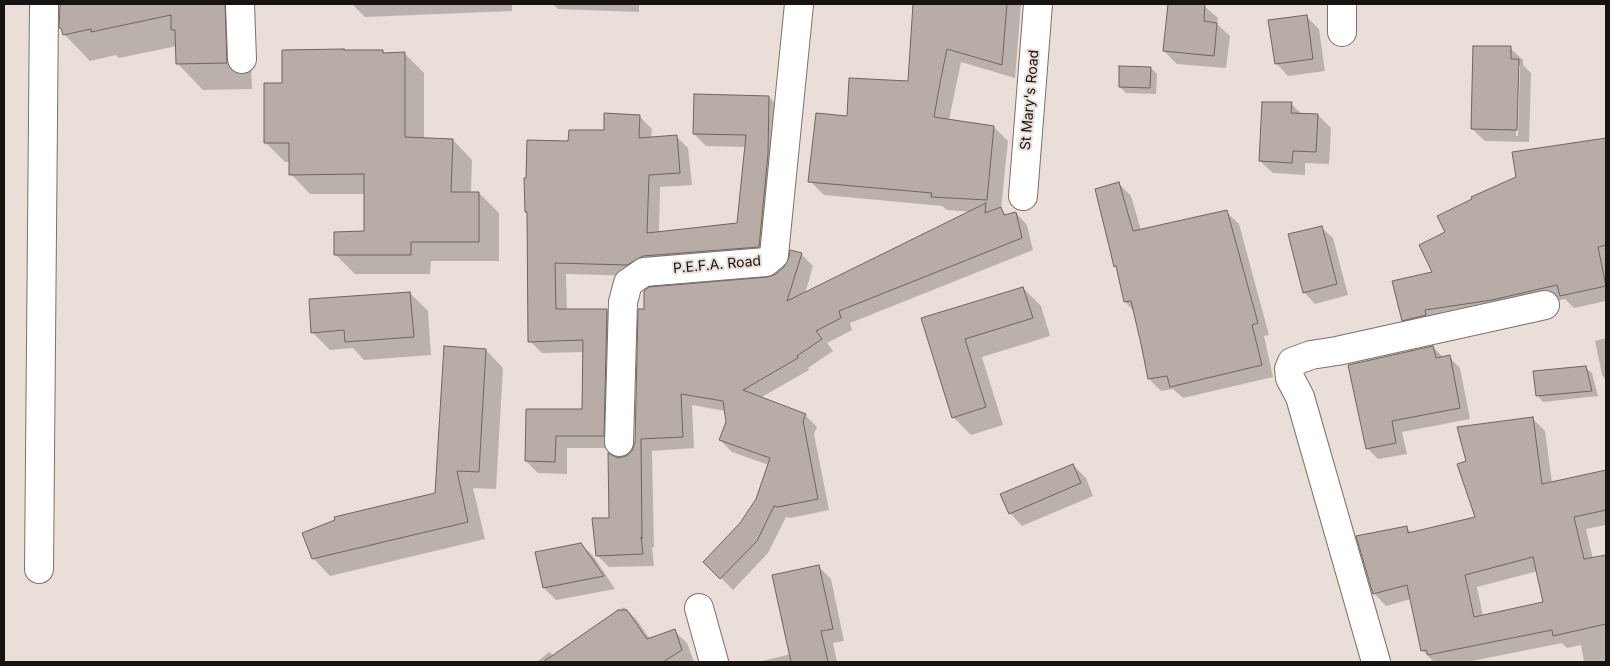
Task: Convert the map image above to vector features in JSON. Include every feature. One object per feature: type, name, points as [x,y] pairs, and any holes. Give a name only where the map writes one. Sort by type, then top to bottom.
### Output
[{"type":"street","points":[[39,568],[44,4]]},
{"type":"street","points":[[240,4],[242,59]]},
{"type":"street","name":"P.E.F.A. Road","points":[[619,442],[623,302],[628,283],[644,272],[766,262],[774,255],[799,4]]},
{"type":"street","name":"St Mary's Road","points":[[1023,196],[1038,4]]},
{"type":"street","points":[[1342,4],[1342,32]]},
{"type":"street","points":[[1376,662],[1300,397],[1290,378],[1289,369],[1292,362],[1311,355],[1338,351],[1545,305]]},
{"type":"street","points":[[699,608],[714,662]]},
{"type":"building","points":[[60,4],[225,4],[227,63],[176,64],[175,30],[171,30],[171,15],[91,32],[91,29],[63,35],[61,28],[59,28]]},
{"type":"building","points":[[913,4],[1007,4],[1002,65],[947,49],[934,117],[994,126],[987,200],[931,197],[932,193],[808,182],[816,113],[847,116],[849,78],[908,81]]},
{"type":"building","points":[[1168,4],[1205,4],[1204,21],[1217,23],[1214,56],[1163,51]]},
{"type":"building","points":[[1307,15],[1313,59],[1275,64],[1268,20]]},
{"type":"building","points":[[1473,46],[1511,46],[1511,59],[1519,59],[1517,130],[1471,129]]},
{"type":"building","points":[[282,50],[383,50],[383,53],[405,52],[405,137],[453,139],[451,192],[479,192],[479,242],[411,242],[411,255],[334,255],[334,232],[364,231],[364,174],[289,175],[289,143],[264,143],[264,83],[282,83]]},
{"type":"building","points":[[1119,66],[1151,67],[1150,88],[1119,87]]},
{"type":"building","points":[[694,94],[769,96],[768,154],[759,247],[643,256],[627,265],[555,263],[556,309],[607,309],[604,436],[556,436],[555,462],[525,461],[526,409],[582,409],[583,340],[528,342],[527,212],[525,212],[524,178],[526,178],[527,140],[568,141],[569,130],[604,130],[604,113],[640,115],[639,138],[677,135],[680,173],[649,175],[647,233],[737,223],[746,135],[693,134]]},
{"type":"building","points":[[1262,102],[1292,102],[1291,113],[1318,114],[1316,152],[1293,151],[1292,163],[1259,161]]},
{"type":"building","points":[[1606,138],[1606,245],[1598,247],[1606,286],[1560,296],[1557,285],[1492,300],[1425,310],[1426,315],[1402,321],[1392,281],[1432,272],[1419,245],[1445,232],[1437,216],[1472,199],[1471,197],[1516,177],[1512,152]]},
{"type":"building","points":[[1119,182],[1133,231],[1227,210],[1258,323],[1252,325],[1262,365],[1170,387],[1167,376],[1148,379],[1131,301],[1124,302],[1095,189]]},
{"type":"building","points":[[986,203],[985,213],[1001,207],[1004,215],[1016,212],[1022,238],[839,311],[841,318],[816,331],[822,339],[797,356],[798,358],[743,390],[806,414],[803,421],[818,499],[778,507],[774,506],[757,541],[720,579],[703,562],[740,523],[756,499],[770,458],[719,440],[726,422],[723,401],[681,394],[683,437],[641,439],[642,539],[641,537],[643,554],[596,556],[592,518],[609,518],[608,453],[618,458],[626,456],[632,451],[635,443],[638,309],[644,309],[644,291],[649,287],[768,277],[776,274],[784,267],[790,250],[802,253],[787,301]]},
{"type":"building","points":[[1322,226],[1337,284],[1303,293],[1288,234]]},
{"type":"building","points":[[1023,287],[1033,318],[965,339],[986,407],[952,418],[921,318]]},
{"type":"building","points":[[410,292],[414,337],[345,342],[344,330],[311,333],[309,299]]},
{"type":"building","points":[[444,346],[486,349],[479,472],[457,471],[468,522],[312,559],[302,533],[335,520],[334,517],[435,493]]},
{"type":"building","points":[[1433,346],[1436,358],[1450,355],[1460,408],[1392,421],[1396,443],[1366,449],[1348,365]]},
{"type":"building","points":[[1586,366],[1592,391],[1536,396],[1533,371]]},
{"type":"building","points":[[1533,417],[1542,484],[1606,470],[1606,510],[1574,517],[1584,559],[1606,555],[1606,624],[1553,636],[1552,630],[1428,655],[1426,650],[1421,651],[1407,585],[1373,594],[1356,536],[1407,526],[1408,533],[1475,517],[1457,464],[1466,461],[1457,427]],"holes":[[[1533,557],[1543,602],[1474,617],[1465,575]]]},
{"type":"building","points":[[1073,464],[1081,483],[1009,514],[1000,494]]},
{"type":"building","points":[[581,543],[604,576],[543,588],[535,552]]},
{"type":"building","points":[[819,565],[833,629],[821,631],[828,662],[791,662],[772,575]]},
{"type":"building","points":[[618,610],[627,610],[647,639],[675,629],[682,650],[663,662],[543,662]]}]
